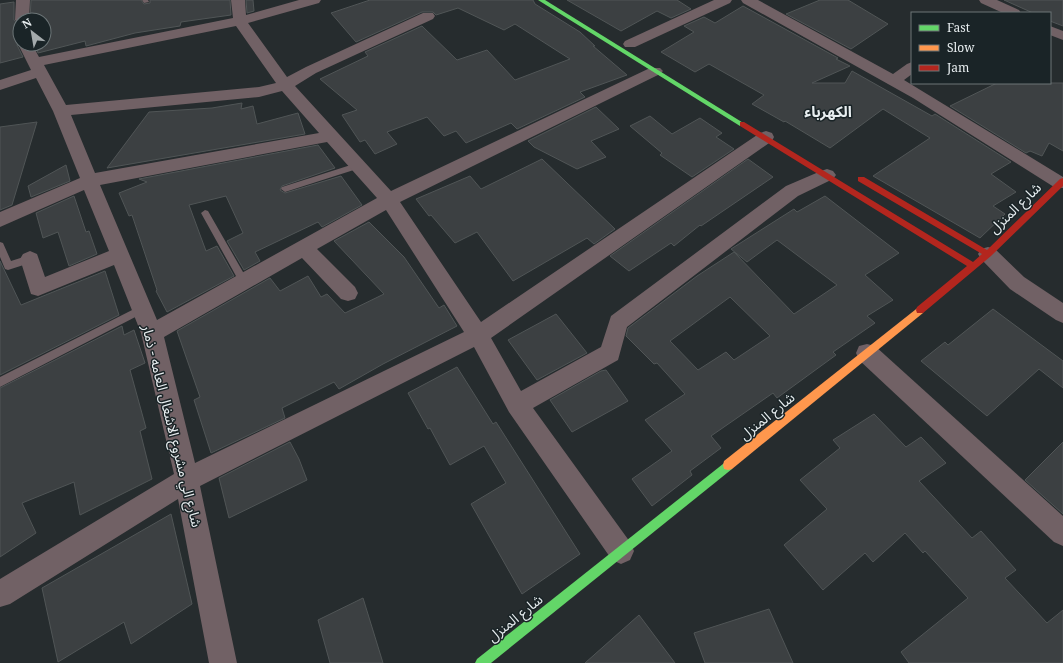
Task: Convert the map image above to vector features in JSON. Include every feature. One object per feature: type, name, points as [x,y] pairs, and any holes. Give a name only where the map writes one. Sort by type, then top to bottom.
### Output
[{"type":"street","points":[[22,12],[23,0]]},
{"type":"street","points":[[238,0],[240,21],[285,84],[389,200],[478,335],[517,405],[621,551]]},
{"type":"street","points":[[0,85],[33,59],[240,21],[314,0]]},
{"type":"street","points":[[541,0],[655,71],[766,137],[973,266],[1017,283]]},
{"type":"street","points":[[630,44],[725,0]]},
{"type":"street","points":[[748,0],[894,81],[1062,182]]},
{"type":"street","points":[[986,0],[992,8],[987,12]]},
{"type":"street","points":[[986,0],[1012,12]]},
{"type":"street","points":[[61,111],[259,92],[285,84],[311,70],[428,16]]},
{"type":"street","points":[[1051,30],[1063,36]]},
{"type":"street","points":[[618,36],[644,52]]},
{"type":"street","name":"شارع الي مشروع الاشغال العامه - ذمار","points":[[33,59],[61,111],[152,333],[187,480],[223,663]]},
{"type":"street","points":[[894,81],[911,68]]},
{"type":"street","points":[[152,333],[389,200],[655,71]]},
{"type":"street","points":[[0,220],[88,180],[331,136]]},
{"type":"street","points":[[0,594],[187,480],[478,335],[766,137]]},
{"type":"street","points":[[850,173],[988,254],[1017,283],[1063,314]]},
{"type":"street","points":[[517,405],[610,353],[618,322],[792,190],[827,175]]},
{"type":"street","name":"شارع المنزل","points":[[481,663],[988,254],[1062,182]]},
{"type":"street","points":[[304,248],[348,293]]},
{"type":"street","points":[[34,257],[38,288],[119,255]]},
{"type":"street","points":[[867,353],[1063,533]]},
{"type":"lane","points":[[285,189],[357,166]]},
{"type":"lane","points":[[205,213],[244,282]]},
{"type":"lane","points":[[0,245],[8,266],[34,257]]},
{"type":"lane","points":[[0,382],[142,309]]},
{"type":"building","points":[[31,0],[141,0],[144,4],[150,3],[150,0],[230,0],[231,15],[181,22],[180,26],[135,33],[86,46],[85,41],[52,49],[52,12],[30,12]]},
{"type":"building","points":[[246,0],[253,0],[254,11],[247,13]]},
{"type":"building","points":[[370,0],[533,0],[535,4],[580,32],[595,46],[593,46],[627,75],[580,92],[585,97],[517,129],[511,123],[466,143],[456,131],[444,136],[427,117],[387,132],[397,144],[375,154],[365,140],[360,142],[342,115],[357,110],[320,79],[368,56],[365,52],[422,26],[457,60],[487,50],[515,80],[570,59],[515,24],[504,30],[458,8],[436,15],[433,12],[422,12],[356,42],[331,13]]},
{"type":"building","points":[[567,0],[677,0],[691,9],[671,18],[657,11],[621,31]]},
{"type":"building","points":[[820,0],[848,0],[888,24],[851,49],[786,14]]},
{"type":"building","points":[[1004,0],[1063,0],[1063,26],[1051,21],[1051,12],[1031,12]]},
{"type":"building","points":[[14,2],[14,12],[12,12],[12,52],[20,52],[23,57],[0,63],[0,4]]},
{"type":"building","points":[[743,6],[850,66],[812,83],[845,83],[852,71],[932,116],[935,114],[1011,162],[991,174],[1016,192],[993,206],[1005,214],[980,238],[873,176],[930,138],[883,109],[830,148],[785,121],[784,122],[752,104],[764,95],[709,64],[695,72],[661,52],[694,32],[684,26],[704,17],[715,23]]},
{"type":"building","points":[[1063,83],[1063,151],[1049,143],[1042,156],[1030,151],[1026,153],[950,106],[995,84]]},
{"type":"building","points":[[242,103],[241,109],[253,106],[257,124],[298,113],[305,134],[107,168],[149,112],[212,108]]},
{"type":"building","points":[[596,107],[619,129],[591,141],[606,157],[577,169],[534,147],[528,141]]},
{"type":"building","points":[[650,116],[672,134],[700,118],[722,133],[716,137],[734,149],[692,177],[660,155],[662,153],[630,126]]},
{"type":"building","points":[[37,122],[12,205],[0,210],[0,127]]},
{"type":"building","points":[[318,145],[335,168],[282,186],[280,190],[285,193],[341,176],[362,205],[322,227],[318,222],[255,252],[260,261],[244,270],[227,241],[243,233],[226,196],[189,205],[206,251],[217,246],[234,276],[167,312],[156,291],[157,290],[132,215],[129,216],[119,193],[147,182],[139,179]]},
{"type":"building","points":[[542,159],[615,229],[594,244],[587,238],[513,281],[477,232],[455,243],[431,215],[429,216],[416,199],[470,176],[481,189]]},
{"type":"building","points":[[748,159],[773,177],[701,226],[700,225],[674,246],[671,243],[629,271],[610,256]]},
{"type":"building","points":[[66,165],[70,181],[31,197],[28,186]]},
{"type":"building","points":[[74,196],[86,232],[89,231],[97,254],[69,266],[58,232],[43,238],[36,213]]},
{"type":"building","points":[[825,196],[899,253],[865,275],[893,300],[867,316],[875,323],[833,352],[836,355],[777,398],[773,393],[711,436],[721,448],[690,471],[692,475],[652,506],[632,479],[672,451],[645,420],[685,394],[657,363],[654,364],[626,336],[628,328],[697,276],[734,252],[794,314],[837,285],[777,240],[747,262],[731,249],[794,209],[797,212]],"holes":[[[730,297],[770,336],[734,360],[726,352],[698,370],[670,341]]]},
{"type":"building","points":[[369,222],[404,257],[439,308],[444,305],[457,326],[383,364],[339,389],[334,382],[282,408],[285,418],[211,453],[194,400],[200,397],[177,331],[270,278],[280,291],[308,276],[321,297],[327,294],[345,313],[384,294],[334,241]]},
{"type":"building","points":[[0,261],[21,305],[105,271],[119,315],[0,375]]},
{"type":"building","points":[[993,309],[1063,361],[1063,388],[1039,369],[987,416],[921,361],[945,342],[948,345]]},
{"type":"building","points":[[556,314],[587,353],[537,380],[508,340]]},
{"type":"building","points":[[122,326],[124,335],[134,330],[145,363],[130,370],[146,428],[140,431],[152,479],[80,515],[74,482],[22,503],[36,533],[0,557],[0,388]]},
{"type":"building","points":[[457,367],[493,424],[496,422],[580,554],[522,594],[471,504],[506,483],[484,446],[450,465],[430,428],[428,429],[408,393]]},
{"type":"building","points":[[606,370],[628,401],[572,432],[550,400],[601,371]]},
{"type":"building","points":[[874,414],[906,447],[921,437],[946,463],[919,481],[972,538],[981,531],[1016,570],[1005,578],[1047,623],[1063,610],[1063,663],[909,663],[901,652],[968,598],[925,551],[923,553],[905,533],[873,562],[865,553],[823,590],[784,545],[827,509],[800,480],[840,448],[833,440]]},
{"type":"building","points":[[290,442],[299,459],[307,480],[229,518],[219,478]]},
{"type":"building","points":[[1063,442],[1063,514],[1025,480]]},
{"type":"building","points":[[171,514],[192,604],[131,644],[124,622],[58,662],[42,588]]},
{"type":"building","points":[[363,598],[383,663],[330,663],[318,620]]},
{"type":"building","points":[[769,609],[793,663],[705,663],[694,633]]},
{"type":"building","points":[[639,615],[675,663],[585,663]]},
{"type":"traffic: fast","points":[[541,0],[742,124]]},
{"type":"traffic: fast","points":[[481,663],[728,465]]},
{"type":"traffic: slow","points":[[728,465],[920,310]]},
{"type":"traffic: jam","points":[[742,124],[973,266]]},
{"type":"traffic: jam","points":[[861,179],[988,254]]},
{"type":"traffic: jam","points":[[920,310],[988,254],[1063,181]]},
{"type":"district","name":"الكهرباء","points":[[828,112]]}]
